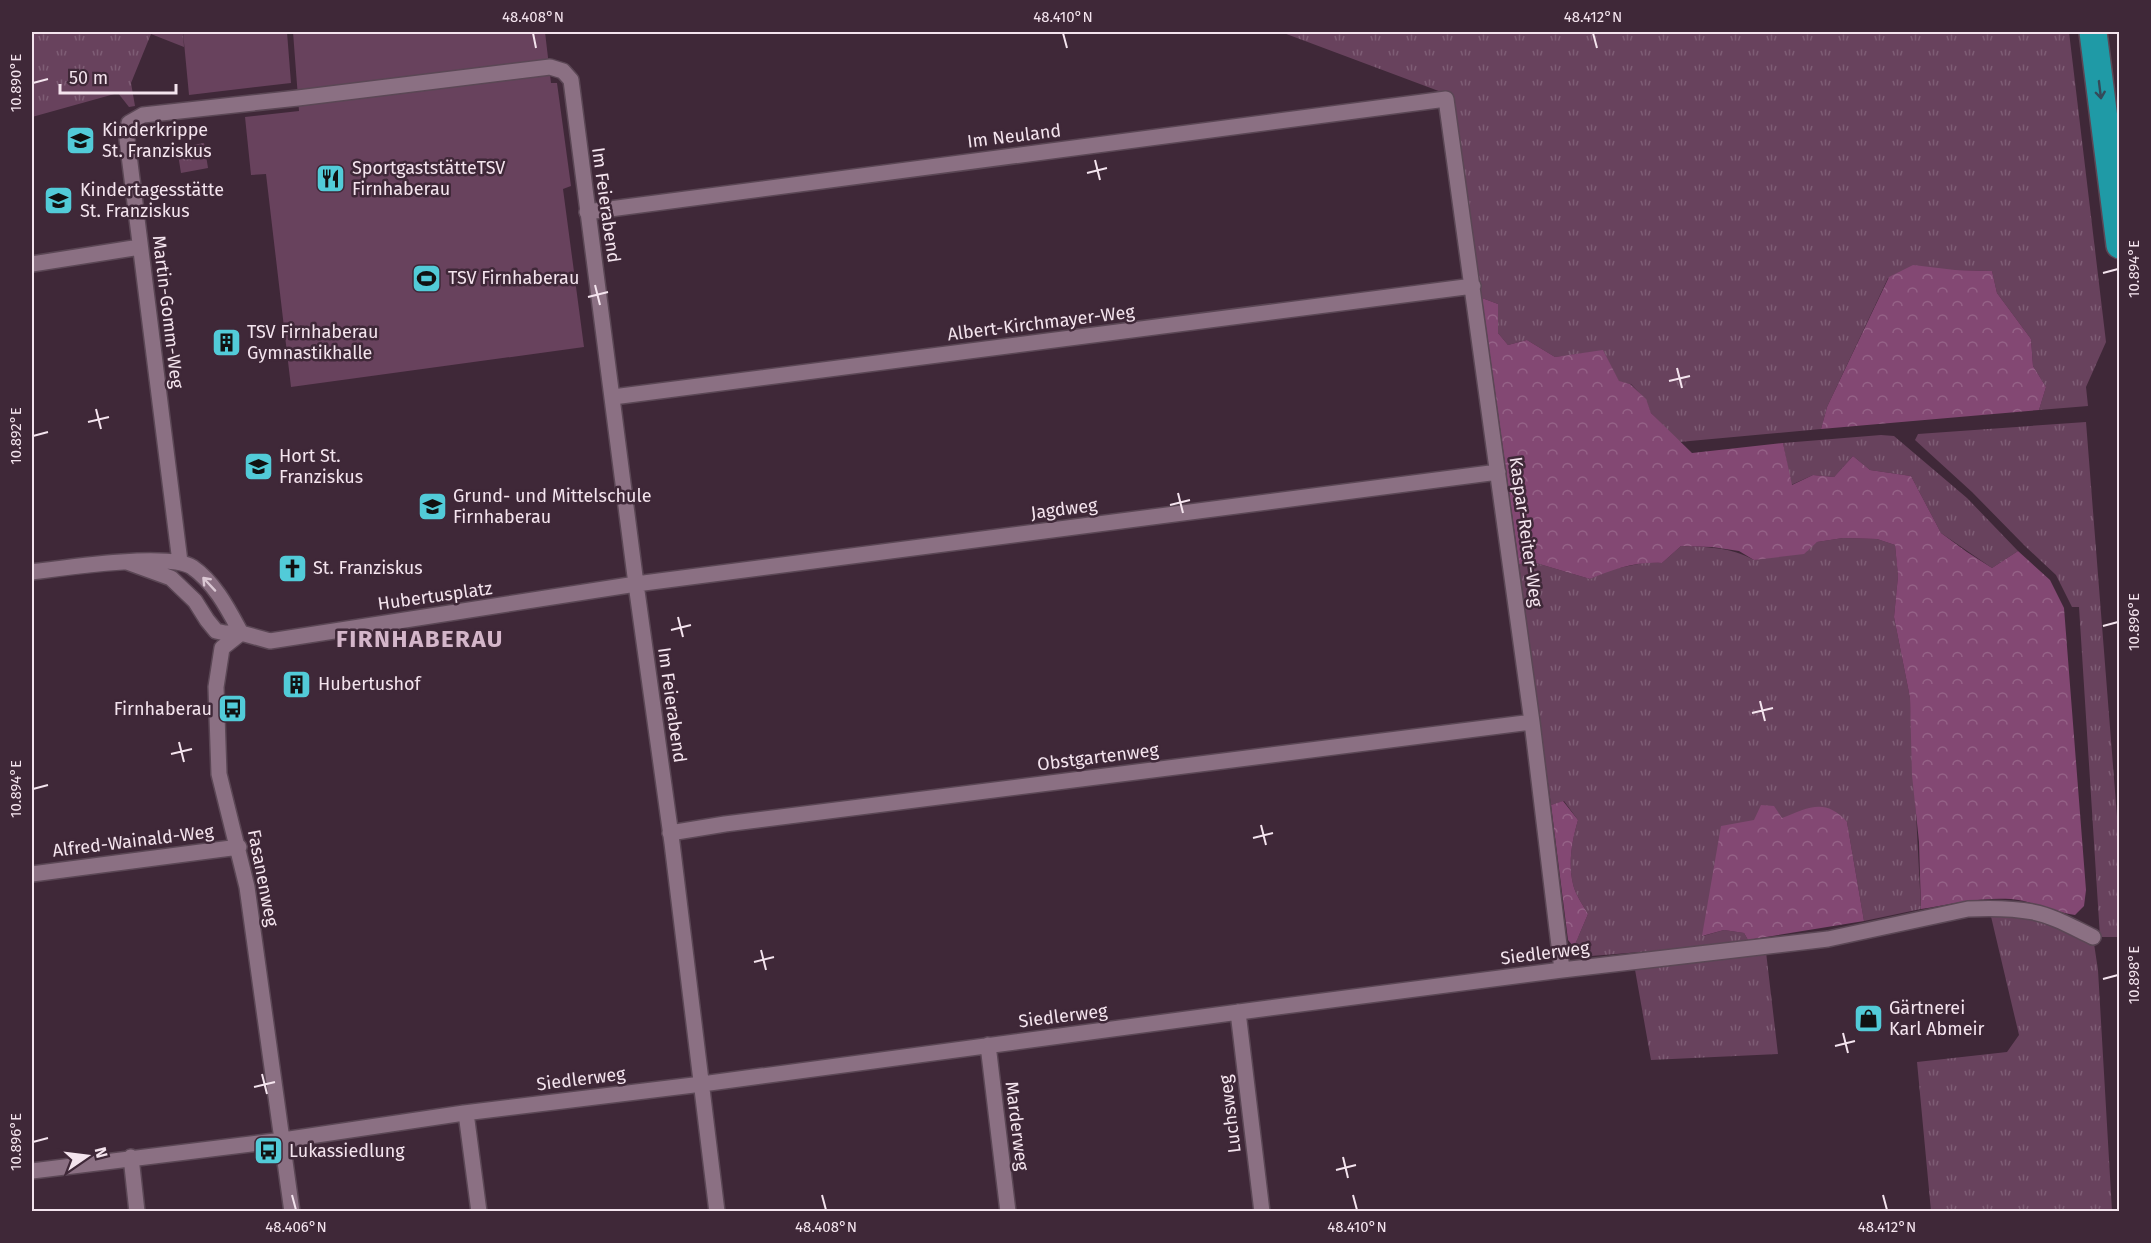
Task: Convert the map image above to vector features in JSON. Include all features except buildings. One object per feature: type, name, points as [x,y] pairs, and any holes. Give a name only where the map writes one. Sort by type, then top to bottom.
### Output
[{"type":"highway","points":[[2093,32],[2120,245]]},
{"type":"street","name":"Martin-Gomm-Weg","points":[[180,562],[126,139],[129,123],[143,115],[550,67],[563,71],[571,80]]},
{"type":"street","name":"Im Feierabend","points":[[571,80],[670,833],[717,1212]]},
{"type":"street","name":"Im Neuland","points":[[587,212],[1446,99]]},
{"type":"street","name":"Kaspar-Reiter-Weg","points":[[1446,99],[1532,722],[1562,970]]},
{"type":"street","points":[[32,264],[140,247]]},
{"type":"street","name":"Albert-Kirchmayer-Weg","points":[[613,397],[1473,286]]},
{"type":"street","name":"Jagdweg","points":[[636,585],[1498,472]]},
{"type":"street","points":[[32,572],[102,562],[127,562],[180,562],[191,567],[218,593],[241,633],[216,631],[195,601],[171,579],[127,562]]},
{"type":"street","name":"Hubertusplatz","points":[[241,633],[270,641],[636,585]]},
{"type":"street","name":"Fasanenweg","points":[[241,633],[222,648],[216,687],[219,774],[239,848],[250,905],[292,1212]]},
{"type":"street","name":"Obstgartenweg","points":[[670,833],[725,824],[1532,722]]},
{"type":"street","name":"Alfred-Wainald-Weg","points":[[32,873],[239,848]]},
{"type":"street","name":"Siedlerweg","points":[[32,1171],[283,1140],[466,1113],[1562,970],[1828,939],[1968,909],[2034,912],[2093,937]]},
{"type":"street","name":"Luchsweg","points":[[1238,1012],[1262,1212]]},
{"type":"street","name":"Marderweg","points":[[988,1046],[1008,1212]]},
{"type":"street","points":[[466,1113],[479,1212]]},
{"type":"street","points":[[131,1157],[137,1212]]},
{"type":"green space","points":[[32,32],[183,32],[184,47],[151,34],[131,83],[135,106],[129,107],[118,93],[32,117]]},
{"type":"green space","points":[[183,32],[287,32],[291,83],[189,95]]},
{"type":"green space","name":"TSV Firnhaberau","points":[[293,32],[545,32],[551,83],[557,83],[571,186],[563,189],[584,347],[291,387],[266,174],[251,175],[245,117],[299,111]]},
{"type":"green space","points":[[1281,32],[2069,32],[2106,342],[2086,387],[2088,406],[2039,410],[2046,387],[2033,366],[2031,339],[1997,293],[1992,271],[1955,270],[1888,278],[1827,407],[1821,429],[1679,442],[1651,413],[1645,399],[1631,384],[1619,382],[1603,351],[1555,357],[1527,340],[1508,345],[1498,333],[1498,304],[1482,298],[1452,96]]},
{"type":"green space","points":[[204,143],[208,168],[181,173],[177,148]]},
{"type":"green space","points":[[1913,265],[1955,270],[1992,271],[1997,293],[2031,339],[2033,366],[2046,387],[2039,410],[1821,429],[1827,407],[1889,277]]},
{"type":"green space","points":[[1482,298],[1498,304],[1498,333],[1508,345],[1527,340],[1555,357],[1603,350],[1619,381],[1630,384],[1646,399],[1651,413],[1692,453],[1783,443],[1792,485],[1813,475],[1834,477],[1853,456],[1870,470],[1911,476],[1941,533],[1992,568],[2018,551],[2050,580],[2064,608],[2086,890],[2084,906],[2075,915],[2011,899],[1977,900],[1921,909],[1919,842],[1912,775],[1910,698],[1894,617],[1898,576],[1895,545],[1877,539],[1843,538],[1817,542],[1804,554],[1754,560],[1739,551],[1681,546],[1662,563],[1625,566],[1590,579],[1536,563],[1519,564]]},
{"type":"green space","points":[[2086,422],[2119,842],[2119,937],[2100,937],[2079,607],[2072,607],[2056,575],[1972,492],[1915,440],[1918,434]]},
{"type":"green space","points":[[1881,435],[1894,436],[1967,498],[2018,551],[1992,568],[1941,533],[1911,476],[1870,470],[1853,456],[1834,477],[1813,475],[1791,485],[1783,443]]},
{"type":"green space","points":[[1843,538],[1877,539],[1895,545],[1898,576],[1894,617],[1910,698],[1921,909],[1864,921],[1847,822],[1703,936],[1724,930],[1744,933],[1748,940],[1702,947],[1579,957],[1574,947],[1588,914],[1575,892],[1571,868],[1571,852],[1578,820],[1564,801],[1551,805],[1519,564],[1536,563],[1590,579],[1609,570],[1648,562],[1662,563],[1681,546],[1728,550],[1754,560],[1817,542]]},
{"type":"green space","points":[[1563,801],[1578,820],[1571,852],[1571,868],[1575,892],[1588,914],[1574,947],[1568,940],[1551,805]]},
{"type":"green space","points":[[1761,805],[1774,806],[1782,818],[1808,808],[1824,807],[1839,814],[1847,822],[1864,921],[1748,940],[1744,933],[1724,930],[1702,936],[1721,826],[1754,820]]},
{"type":"green space","points":[[1989,908],[2034,912],[2093,937],[2098,970],[2112,1211],[1931,1211],[1917,1062],[2007,1052],[2019,1035]]},
{"type":"green space","points":[[1766,952],[1778,1054],[1651,1060],[1634,964]]},
{"type":"place","name":"Kinderkrippe St. Franziskus","points":[[81,140]]},
{"type":"place","name":"SportgaststätteTSV Firnhaberau","points":[[331,178]]},
{"type":"place","name":"Kindertagesstätte St. Franziskus","points":[[59,200]]},
{"type":"place","name":"TSV Firnhaberau","points":[[427,278]]},
{"type":"place","name":"TSV Firnhaberau Gymnastikhalle","points":[[226,342]]},
{"type":"place","name":"Hort St. Franziskus","points":[[258,466]]},
{"type":"place","name":"Grund- und Mittelschule Firnhaberau","points":[[432,506]]},
{"type":"place","name":"St. Franziskus","points":[[292,568]]},
{"type":"place","name":"Hubertushof","points":[[297,684]]},
{"type":"place","name":"Firnhaberau","points":[[233,709]]},
{"type":"place","name":"Gärtnerei Karl Abmeir","points":[[1868,1018]]},
{"type":"place","name":"Lukassiedlung","points":[[268,1151]]},
{"type":"district","name":"FIRNHABERAU","points":[[420,639]]}]
